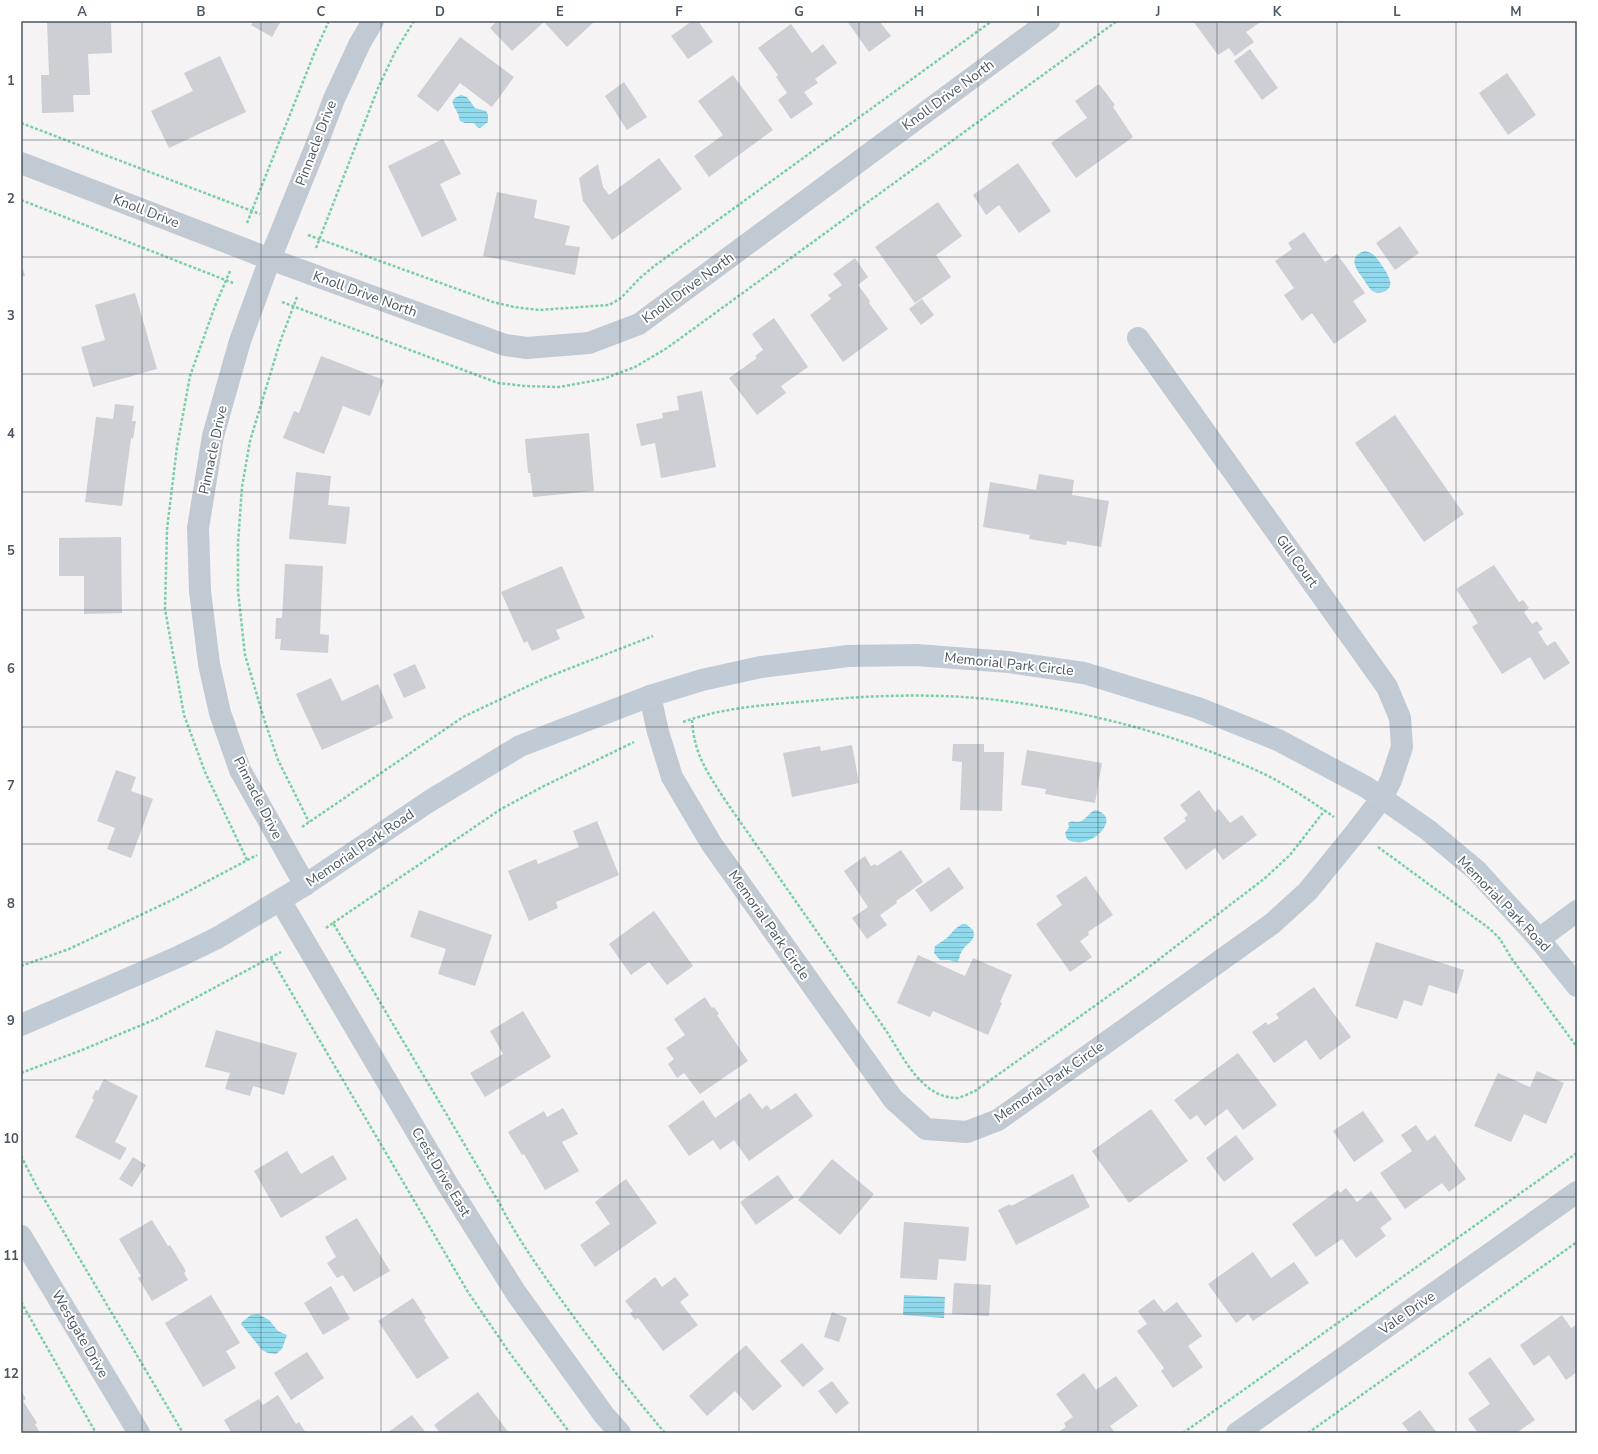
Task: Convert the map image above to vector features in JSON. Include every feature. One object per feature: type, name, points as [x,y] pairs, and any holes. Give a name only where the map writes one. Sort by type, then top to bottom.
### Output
[{"type":"street","name":"Pinnacle Drive","points":[[305,885],[240,770],[220,713],[209,664],[200,591],[198,528],[213,436],[240,341],[270,259],[334,98],[360,43],[373,21]]},
{"type":"street","name":"Knoll Drive North","points":[[270,259],[505,345],[527,348],[589,343],[639,324],[1049,21]]},
{"type":"street","name":"Knoll Drive","points":[[21,163],[270,259]]},
{"type":"street","name":"Gill Court","points":[[1138,338],[1387,687],[1400,718],[1402,747],[1391,780],[1374,793]]},
{"type":"street","name":"Memorial Park Circle","points":[[650,696],[658,732],[672,777],[711,843],[893,1099],[926,1129],[967,1132],[998,1120],[1273,923],[1308,891],[1356,832],[1374,793],[1278,740],[1198,708],[1084,673],[1009,662],[916,655],[848,656],[761,667],[702,680]]},
{"type":"street","name":"Memorial Park Road","points":[[21,1025],[180,956],[217,938],[305,885],[428,802],[520,746],[650,696],[702,680]]},
{"type":"street","name":"Memorial Park Road","points":[[1374,793],[1428,830],[1476,870],[1539,939],[1577,986]]},
{"type":"street","name":"Crest Drive East","points":[[280,900],[448,1185],[516,1293],[604,1415],[620,1433]]},
{"type":"street","points":[[1539,939],[1577,911]]},
{"type":"street","name":"Vale Drive","points":[[1237,1433],[1577,1192]]},
{"type":"street","name":"Westgate Drive","points":[[21,1236],[139,1433]]},
{"type":"path","points":[[309,822],[278,760],[264,722],[245,655],[238,591],[238,543],[242,487],[250,441],[280,342],[293,306],[378,88],[395,52],[414,21]]},
{"type":"path","points":[[21,123],[284,224],[319,239],[493,302],[514,307],[539,310],[609,305],[621,298],[653,267],[992,21]]},
{"type":"path","points":[[21,200],[293,306],[498,383],[525,386],[559,387],[603,379],[635,367],[668,348],[1117,21]]},
{"type":"path","points":[[21,966],[69,949],[172,900],[280,841],[463,717],[545,678],[653,636]]},
{"type":"path","points":[[21,1073],[82,1050],[156,1019],[304,941],[501,810],[544,786],[621,748],[658,732],[692,720],[740,707],[829,699],[897,696],[946,696],[996,700],[1052,708],[1138,728],[1200,748],[1262,774],[1325,810],[1386,851],[1490,929],[1500,939],[1512,959],[1577,1047]]},
{"type":"path","points":[[692,720],[698,754],[708,774],[883,1026],[909,1066],[922,1082],[945,1096],[959,1098],[975,1091],[1134,977],[1264,880],[1290,855],[1325,810]]},
{"type":"path","points":[[333,923],[497,1200],[512,1228],[576,1322],[641,1405],[665,1433]]},
{"type":"path","points":[[271,958],[468,1292],[509,1352],[570,1433]]},
{"type":"path","points":[[1183,1433],[1577,1152]]},
{"type":"path","points":[[21,1156],[37,1187],[183,1433]]},
{"type":"path","points":[[1308,1433],[1577,1242]]},
{"type":"path","points":[[21,1302],[96,1433]]},
{"type":"water","points":[[461,95],[467,97],[475,108],[486,111],[488,115],[488,122],[480,128],[474,123],[465,123],[460,121],[453,101]]},
{"type":"water","points":[[1365,251],[1375,256],[1390,279],[1390,287],[1383,292],[1374,292],[1371,290],[1355,266],[1354,262],[1356,256]]},
{"type":"water","points":[[1095,810],[1103,814],[1106,819],[1105,826],[1100,832],[1093,838],[1085,841],[1076,842],[1067,839],[1065,833],[1069,827],[1068,823],[1072,821],[1080,822]]},
{"type":"water","points":[[962,924],[966,924],[973,930],[973,939],[964,948],[957,962],[940,960],[934,953],[935,946],[947,938]]},
{"type":"water","points":[[904,1295],[945,1297],[944,1318],[903,1315]]},
{"type":"water","points":[[258,1314],[269,1320],[278,1331],[287,1335],[282,1349],[276,1354],[268,1353],[262,1350],[241,1324],[251,1315]]},
{"type":"building","points":[[47,21],[111,21],[112,53],[88,54],[90,95],[73,95],[74,112],[42,113],[41,75],[49,75]]},
{"type":"building","points":[[254,21],[281,21],[272,37],[251,25]]},
{"type":"building","points":[[497,21],[595,21],[567,47],[544,22],[512,51],[490,28]]},
{"type":"building","points":[[692,21],[698,21],[713,42],[688,59],[671,36]]},
{"type":"building","points":[[847,21],[879,21],[891,36],[869,52]]},
{"type":"building","points":[[1193,21],[1262,21],[1246,32],[1254,42],[1235,56],[1229,48],[1218,55]]},
{"type":"building","points":[[791,24],[812,53],[823,44],[837,63],[815,79],[818,83],[804,92],[813,104],[791,119],[778,100],[787,93],[776,77],[778,75],[758,48]]},
{"type":"building","points":[[460,37],[514,77],[492,107],[460,83],[438,112],[417,96]]},
{"type":"building","points":[[1250,49],[1278,88],[1262,100],[1234,61]]},
{"type":"building","points":[[220,56],[246,112],[169,148],[151,111],[193,91],[184,73]]},
{"type":"building","points":[[1507,73],[1536,115],[1508,135],[1479,93]]},
{"type":"building","points":[[733,75],[773,130],[709,177],[694,156],[723,135],[698,101]]},
{"type":"building","points":[[624,82],[647,117],[627,130],[605,96]]},
{"type":"building","points":[[1099,84],[1115,105],[1113,107],[1133,137],[1076,178],[1051,143],[1087,118],[1075,101]]},
{"type":"building","points":[[443,139],[461,174],[440,184],[457,220],[422,237],[388,166]]},
{"type":"building","points":[[659,158],[682,189],[612,240],[583,201],[579,178],[598,164],[603,187],[609,195]]},
{"type":"building","points":[[1018,163],[1051,211],[1019,233],[999,205],[986,215],[973,195]]},
{"type":"building","points":[[497,192],[537,200],[534,218],[570,226],[565,245],[580,247],[575,275],[483,256]]},
{"type":"building","points":[[938,202],[962,236],[936,255],[951,277],[915,303],[875,247]]},
{"type":"building","points":[[1400,226],[1419,253],[1395,270],[1376,243]]},
{"type":"building","points":[[1304,232],[1325,262],[1337,254],[1365,293],[1353,301],[1367,321],[1334,344],[1312,313],[1302,321],[1284,295],[1294,288],[1275,261],[1292,249],[1288,243]]},
{"type":"building","points":[[855,258],[868,277],[858,285],[888,329],[843,362],[810,315],[831,299],[828,295],[842,285],[833,274]]},
{"type":"building","points":[[21,263],[25,276],[21,277]]},
{"type":"building","points":[[135,293],[157,369],[93,387],[81,347],[105,340],[95,305]]},
{"type":"building","points":[[922,299],[934,315],[921,325],[909,309]]},
{"type":"building","points":[[774,318],[808,367],[781,386],[786,393],[757,415],[729,378],[757,358],[755,356],[763,350],[752,334]]},
{"type":"building","points":[[321,356],[384,380],[370,416],[343,406],[324,454],[283,438],[294,411],[299,413]]},
{"type":"building","points":[[702,391],[716,467],[661,478],[655,443],[641,446],[636,424],[663,418],[662,413],[679,410],[677,396]]},
{"type":"building","points":[[115,404],[134,406],[132,421],[136,421],[133,439],[131,438],[122,506],[85,502],[96,417],[113,419]]},
{"type":"building","points":[[1395,415],[1464,514],[1424,542],[1355,443]]},
{"type":"building","points":[[589,433],[594,491],[533,497],[530,473],[528,473],[525,439]]},
{"type":"building","points":[[296,472],[331,476],[328,505],[350,507],[346,544],[289,539]]},
{"type":"building","points":[[1039,474],[1074,480],[1072,495],[1109,501],[1101,547],[1067,541],[1066,545],[1029,539],[1030,535],[983,527],[990,482],[1036,490]]},
{"type":"building","points":[[121,537],[122,613],[84,614],[84,576],[59,576],[59,538]]},
{"type":"building","points":[[285,564],[323,566],[320,634],[329,635],[328,653],[280,650],[281,639],[275,639],[276,618],[282,618]]},
{"type":"building","points":[[1494,565],[1519,602],[1523,600],[1529,608],[1524,612],[1532,624],[1537,621],[1543,629],[1538,632],[1547,646],[1555,641],[1570,663],[1544,680],[1530,657],[1502,674],[1472,627],[1478,623],[1456,589]]},
{"type":"building","points":[[562,566],[585,618],[556,630],[560,639],[532,651],[527,641],[524,643],[501,592]]},
{"type":"building","points":[[415,664],[426,688],[404,698],[393,674]]},
{"type":"building","points":[[331,678],[342,701],[378,684],[393,718],[322,750],[296,694]]},
{"type":"building","points":[[953,744],[984,744],[984,752],[1004,752],[1002,811],[960,810],[962,762],[952,761]]},
{"type":"building","points":[[852,745],[859,783],[792,797],[783,753],[820,746],[821,751]]},
{"type":"building","points":[[1027,750],[1102,763],[1095,803],[1045,794],[1046,789],[1021,785]]},
{"type":"building","points":[[116,770],[136,777],[131,791],[153,799],[131,858],[107,849],[115,828],[97,821]]},
{"type":"building","points":[[1199,790],[1215,812],[1219,809],[1230,823],[1242,815],[1257,835],[1223,860],[1215,848],[1186,870],[1163,838],[1186,821],[1184,818],[1188,815],[1180,805]]},
{"type":"building","points":[[597,821],[619,875],[556,902],[558,908],[529,921],[508,871],[536,859],[538,864],[579,847],[573,831]]},
{"type":"building","points":[[901,850],[923,882],[896,901],[897,903],[880,915],[887,925],[867,939],[852,918],[868,907],[844,871],[865,856],[871,866],[875,864],[877,866]]},
{"type":"building","points":[[949,867],[964,888],[931,912],[915,890]]},
{"type":"building","points":[[1086,876],[1113,915],[1088,932],[1089,935],[1080,941],[1092,957],[1070,972],[1036,924],[1062,905],[1056,896]]},
{"type":"building","points":[[419,910],[492,935],[475,986],[438,974],[446,949],[410,937]]},
{"type":"building","points":[[654,911],[693,966],[667,985],[649,962],[631,975],[609,944]]},
{"type":"building","points":[[1376,942],[1464,970],[1457,994],[1429,985],[1422,1006],[1404,1000],[1397,1019],[1355,1006]]},
{"type":"building","points":[[918,955],[965,976],[973,958],[1012,975],[988,1035],[933,1011],[930,1017],[897,1003]]},
{"type":"building","points":[[1314,987],[1351,1037],[1320,1060],[1306,1040],[1274,1063],[1252,1032],[1266,1022],[1268,1025],[1279,1018],[1276,1014]]},
{"type":"building","points":[[705,997],[712,1008],[714,1007],[719,1014],[717,1015],[748,1061],[700,1094],[684,1073],[677,1078],[668,1064],[674,1059],[666,1048],[685,1035],[674,1019]]},
{"type":"building","points":[[523,1011],[551,1057],[485,1097],[470,1073],[503,1054],[490,1031]]},
{"type":"building","points":[[216,1030],[297,1053],[284,1095],[253,1086],[250,1096],[225,1089],[230,1073],[205,1067]]},
{"type":"building","points":[[1238,1053],[1277,1105],[1243,1130],[1227,1109],[1205,1126],[1197,1115],[1190,1120],[1174,1100]]},
{"type":"building","points":[[1537,1071],[1564,1083],[1546,1124],[1524,1114],[1511,1142],[1474,1126],[1498,1073],[1530,1087]]},
{"type":"building","points":[[104,1079],[138,1096],[115,1142],[127,1148],[120,1160],[75,1137],[94,1100],[92,1098],[96,1090],[98,1091]]},
{"type":"building","points":[[750,1093],[762,1109],[767,1105],[771,1110],[796,1093],[813,1116],[749,1161],[734,1140],[720,1150],[713,1140],[689,1156],[668,1126],[703,1100],[715,1118]]},
{"type":"building","points":[[563,1108],[578,1134],[562,1142],[579,1171],[545,1190],[524,1154],[522,1155],[508,1132],[544,1111],[547,1117]]},
{"type":"building","points":[[1151,1109],[1188,1161],[1129,1203],[1092,1151]]},
{"type":"building","points":[[1363,1111],[1384,1141],[1354,1162],[1333,1131]]},
{"type":"building","points":[[1416,1125],[1427,1141],[1435,1135],[1466,1179],[1449,1192],[1442,1183],[1405,1209],[1380,1173],[1412,1151],[1401,1135]]},
{"type":"building","points":[[1236,1135],[1254,1159],[1224,1182],[1206,1158]]},
{"type":"building","points":[[287,1151],[301,1174],[333,1155],[347,1179],[281,1218],[254,1171]]},
{"type":"building","points":[[133,1157],[146,1165],[132,1187],[119,1179]]},
{"type":"building","points":[[832,1159],[874,1194],[840,1235],[798,1200]]},
{"type":"building","points":[[1073,1174],[1090,1207],[1016,1245],[998,1210],[1010,1204],[1011,1206]]},
{"type":"building","points":[[778,1175],[794,1198],[756,1225],[740,1202]]},
{"type":"building","points":[[626,1179],[657,1223],[595,1267],[580,1245],[610,1224],[595,1202]]},
{"type":"building","points":[[1346,1188],[1357,1202],[1371,1191],[1392,1219],[1380,1228],[1386,1236],[1356,1258],[1342,1239],[1316,1257],[1292,1224],[1338,1190],[1340,1193]]},
{"type":"building","points":[[357,1218],[390,1271],[354,1292],[343,1275],[337,1278],[327,1263],[336,1257],[325,1237]]},
{"type":"building","points":[[152,1220],[186,1271],[184,1273],[188,1280],[152,1301],[138,1278],[141,1276],[119,1239]]},
{"type":"building","points":[[904,1222],[969,1227],[966,1261],[939,1259],[937,1280],[900,1278]]},
{"type":"building","points":[[1253,1252],[1271,1278],[1294,1262],[1309,1283],[1253,1321],[1248,1314],[1236,1323],[1208,1284]]},
{"type":"building","points":[[655,1277],[662,1287],[675,1277],[689,1295],[680,1302],[698,1325],[663,1351],[638,1318],[635,1320],[630,1313],[633,1311],[625,1301]]},
{"type":"building","points":[[954,1283],[991,1285],[989,1316],[952,1314]]},
{"type":"building","points":[[331,1286],[350,1319],[323,1335],[304,1303]]},
{"type":"building","points":[[211,1295],[240,1343],[226,1351],[236,1368],[203,1387],[165,1323]]},
{"type":"building","points":[[413,1298],[426,1318],[424,1320],[449,1358],[417,1379],[378,1321]]},
{"type":"building","points":[[1154,1299],[1164,1312],[1177,1302],[1202,1336],[1188,1346],[1203,1367],[1173,1388],[1161,1371],[1164,1368],[1137,1331],[1147,1324],[1138,1311]]},
{"type":"building","points":[[832,1312],[847,1318],[839,1342],[824,1337]]},
{"type":"building","points":[[1562,1315],[1571,1328],[1577,1324],[1577,1372],[1566,1380],[1549,1355],[1534,1366],[1520,1345]]},
{"type":"building","points":[[802,1343],[824,1369],[803,1387],[780,1361]]},
{"type":"building","points":[[746,1345],[782,1386],[753,1411],[735,1391],[707,1416],[689,1396]]},
{"type":"building","points":[[307,1352],[324,1378],[291,1400],[274,1373]]},
{"type":"building","points":[[1490,1357],[1535,1420],[1516,1433],[1478,1433],[1468,1419],[1490,1404],[1468,1373]]},
{"type":"building","points":[[1084,1373],[1096,1390],[1116,1376],[1138,1406],[1110,1426],[1115,1433],[1057,1433],[1066,1427],[1064,1423],[1073,1417],[1056,1394]]},
{"type":"building","points":[[832,1381],[849,1403],[836,1414],[818,1391]]},
{"type":"building","points":[[22,1392],[26,1399],[23,1401],[37,1423],[35,1424],[40,1433],[21,1433]]},
{"type":"building","points":[[478,1392],[509,1433],[440,1433],[434,1425]]},
{"type":"building","points":[[278,1395],[296,1424],[299,1422],[306,1433],[228,1433],[231,1432],[224,1420],[259,1399],[263,1405]]},
{"type":"building","points":[[1420,1410],[1437,1433],[1405,1433],[1408,1431],[1402,1423]]},
{"type":"building","points":[[412,1415],[426,1433],[387,1433]]}]
